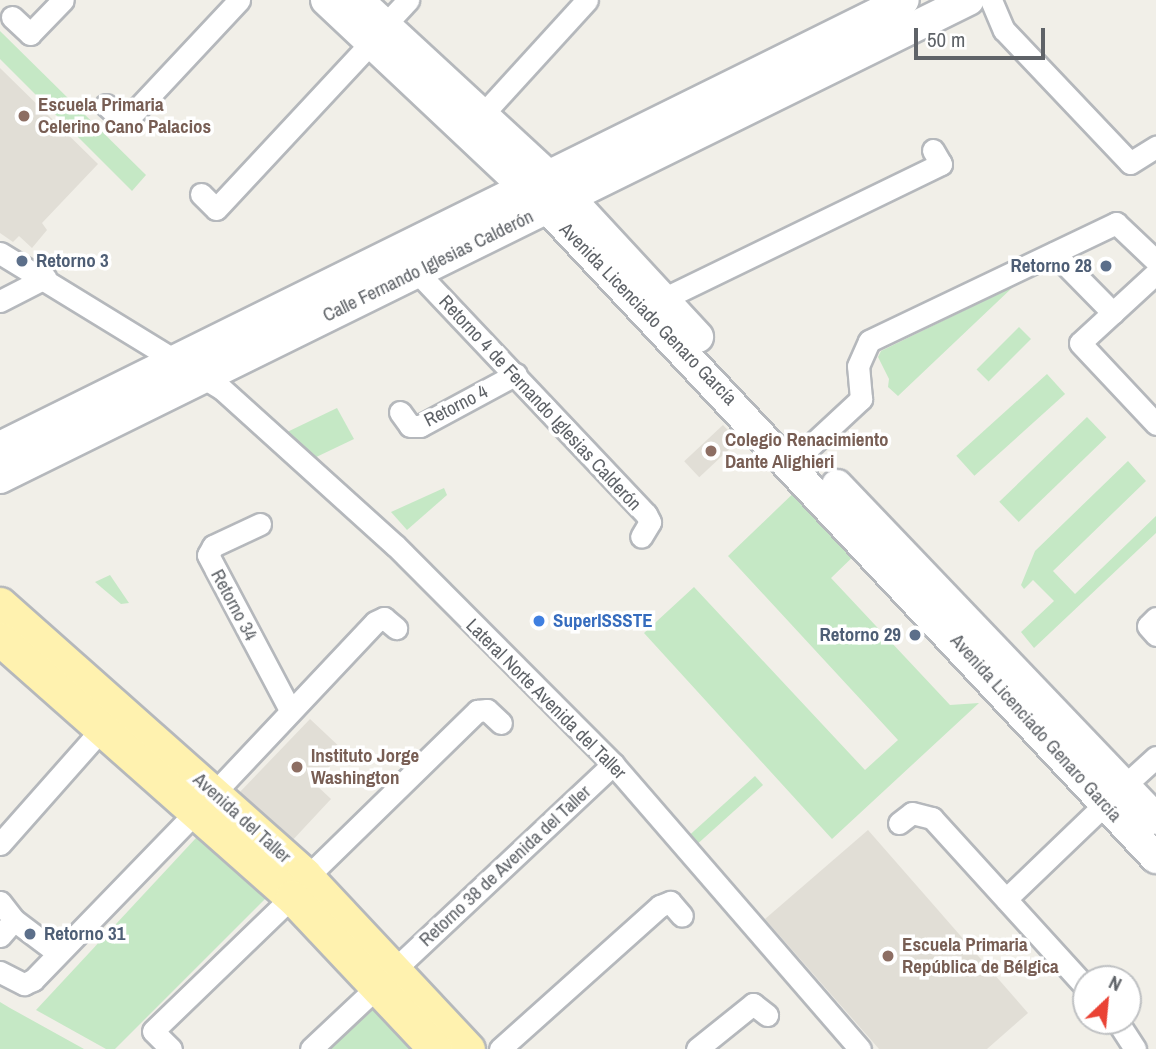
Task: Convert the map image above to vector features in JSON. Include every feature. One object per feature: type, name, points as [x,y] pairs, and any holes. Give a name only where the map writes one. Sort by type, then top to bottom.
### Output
[{"type":"main road","name":"Avenida del Taller","points":[[0,604],[111,719],[299,887],[387,977],[468,1049]]},
{"type":"main road","name":"Avenida del Taller","points":[[4,649],[111,719]]},
{"type":"main road","name":"Avenida del Taller","points":[[387,977],[435,1049]]},
{"type":"street","points":[[12,17],[30,34],[63,0]]},
{"type":"street","points":[[106,105],[125,122],[239,0]]},
{"type":"street","name":"Avenida Licenciado Genaro García","points":[[326,0],[378,34],[483,114],[548,193],[1115,795],[1156,859]]},
{"type":"street","name":"Avenida Licenciado Genaro García","points":[[358,0],[378,34],[663,299],[733,388]]},
{"type":"street","points":[[201,194],[216,209],[408,0]]},
{"type":"street","points":[[483,114],[587,0]]},
{"type":"street","name":"Calle Fernando Iglesias Calderón","points":[[0,478],[417,272],[548,193],[904,0]]},
{"type":"street","name":"Calle Fernando Iglesias Calderón","points":[[0,447],[176,360],[969,0]]},
{"type":"street","points":[[991,0],[1004,30],[1130,163],[1156,147]]},
{"type":"street","points":[[663,299],[941,164],[933,150]]},
{"type":"street","points":[[798,458],[861,400],[858,366],[869,341],[1116,223],[1156,261]]},
{"type":"street","name":"Lateral Norte Avenida del Taller","points":[[0,253],[45,278],[222,389],[396,546],[613,764],[860,1049]]},
{"type":"street","points":[[1054,253],[1113,313]]},
{"type":"street","name":"Retorno 4 de Fernando Iglesias Calderón","points":[[417,272],[646,514],[650,522],[641,537]]},
{"type":"street","points":[[1156,272],[1080,344],[1156,424]]},
{"type":"street","points":[[0,301],[45,278]]},
{"type":"street","name":"Retorno 4","points":[[400,412],[410,426],[420,426],[516,374]]},
{"type":"street","name":"Retorno 34","points":[[260,524],[213,546],[208,555],[290,710]]},
{"type":"street","points":[[0,972],[29,983],[206,802],[290,710],[380,618],[396,628]]},
{"type":"street","points":[[1156,618],[1148,626],[1156,635]]},
{"type":"street","points":[[171,1049],[153,1031],[477,711],[487,710],[500,723]]},
{"type":"street","points":[[0,844],[111,719]]},
{"type":"street","points":[[1006,899],[1156,757]]},
{"type":"street","name":"Retorno 38 de Avenida del Taller","points":[[312,1049],[613,764]]},
{"type":"street","name":"Avenida Licenciado Genaro García","points":[[1115,795],[1156,819]]},
{"type":"street","points":[[899,823],[912,813],[926,814],[1072,972]]},
{"type":"street","points":[[0,902],[7,928],[58,953]]},
{"type":"street","points":[[500,1049],[660,906],[670,902],[682,916]]},
{"type":"street","points":[[697,1049],[753,1004],[767,1015]]},
{"type":"shaded area","name":"Escuela Primaria Celerino Cano Palacios","points":[[0,68],[98,164],[42,223],[47,230],[32,248],[19,236],[13,242],[0,233]]},
{"type":"shaded area","name":"Colegio Renacimiento Dante Alighieri","points":[[723,425],[738,441],[699,477],[684,461]]},
{"type":"shaded area","name":"Instituto Jorge Washington","points":[[310,719],[344,751],[314,783],[331,799],[290,843],[238,794]]},
{"type":"shaded area","name":"Escuela Primaria República de Bélgica","points":[[868,830],[1028,1013],[987,1049],[879,1049],[765,919]]},
{"type":"green space","points":[[0,31],[146,175],[132,191],[0,59]]},
{"type":"green space","points":[[1014,286],[898,396],[888,387],[889,379],[878,357],[881,351]]},
{"type":"green space","points":[[1019,327],[1031,339],[989,381],[977,369]]},
{"type":"green space","points":[[1047,374],[1065,394],[974,476],[956,456]]},
{"type":"green space","points":[[337,408],[354,439],[310,460],[283,434]]},
{"type":"green space","points":[[1087,417],[1106,437],[1019,522],[999,502]]},
{"type":"green space","points":[[1128,461],[1146,481],[1053,571],[1075,594],[1156,516],[1156,533],[1034,648],[1021,632],[1054,601],[1033,580],[1024,589],[1021,585],[1035,551]]},
{"type":"green space","points":[[802,485],[862,548],[831,578],[950,705],[979,703],[832,839],[644,633],[694,587],[865,770],[898,740],[728,556]]},
{"type":"green space","points":[[444,488],[447,495],[407,530],[391,512]]},
{"type":"green space","points":[[110,575],[129,603],[121,604],[95,582]]},
{"type":"green space","points":[[755,776],[763,785],[698,844],[690,835]]},
{"type":"green space","points":[[209,824],[274,890],[115,1049],[106,1049],[36,1010]]},
{"type":"green space","points":[[386,996],[434,1049],[329,1049]]},
{"type":"green space","points":[[0,1002],[10,1008],[84,1049],[0,1049]]},
{"type":"place","name":"Escuela Primaria Celerino Cano Palacios","points":[[24,116]]},
{"type":"place","name":"Retorno 3","points":[[22,261]]},
{"type":"place","name":"Retorno 28","points":[[1106,266]]},
{"type":"place","name":"Colegio Renacimiento Dante Alighieri","points":[[711,451]]},
{"type":"place","name":"SuperISSSTE","points":[[539,621]]},
{"type":"place","name":"Retorno 29","points":[[915,635]]},
{"type":"place","name":"Instituto Jorge Washington","points":[[297,767]]},
{"type":"place","name":"Retorno 31","points":[[30,934]]},
{"type":"place","name":"Escuela Primaria República de Bélgica","points":[[888,956]]}]
